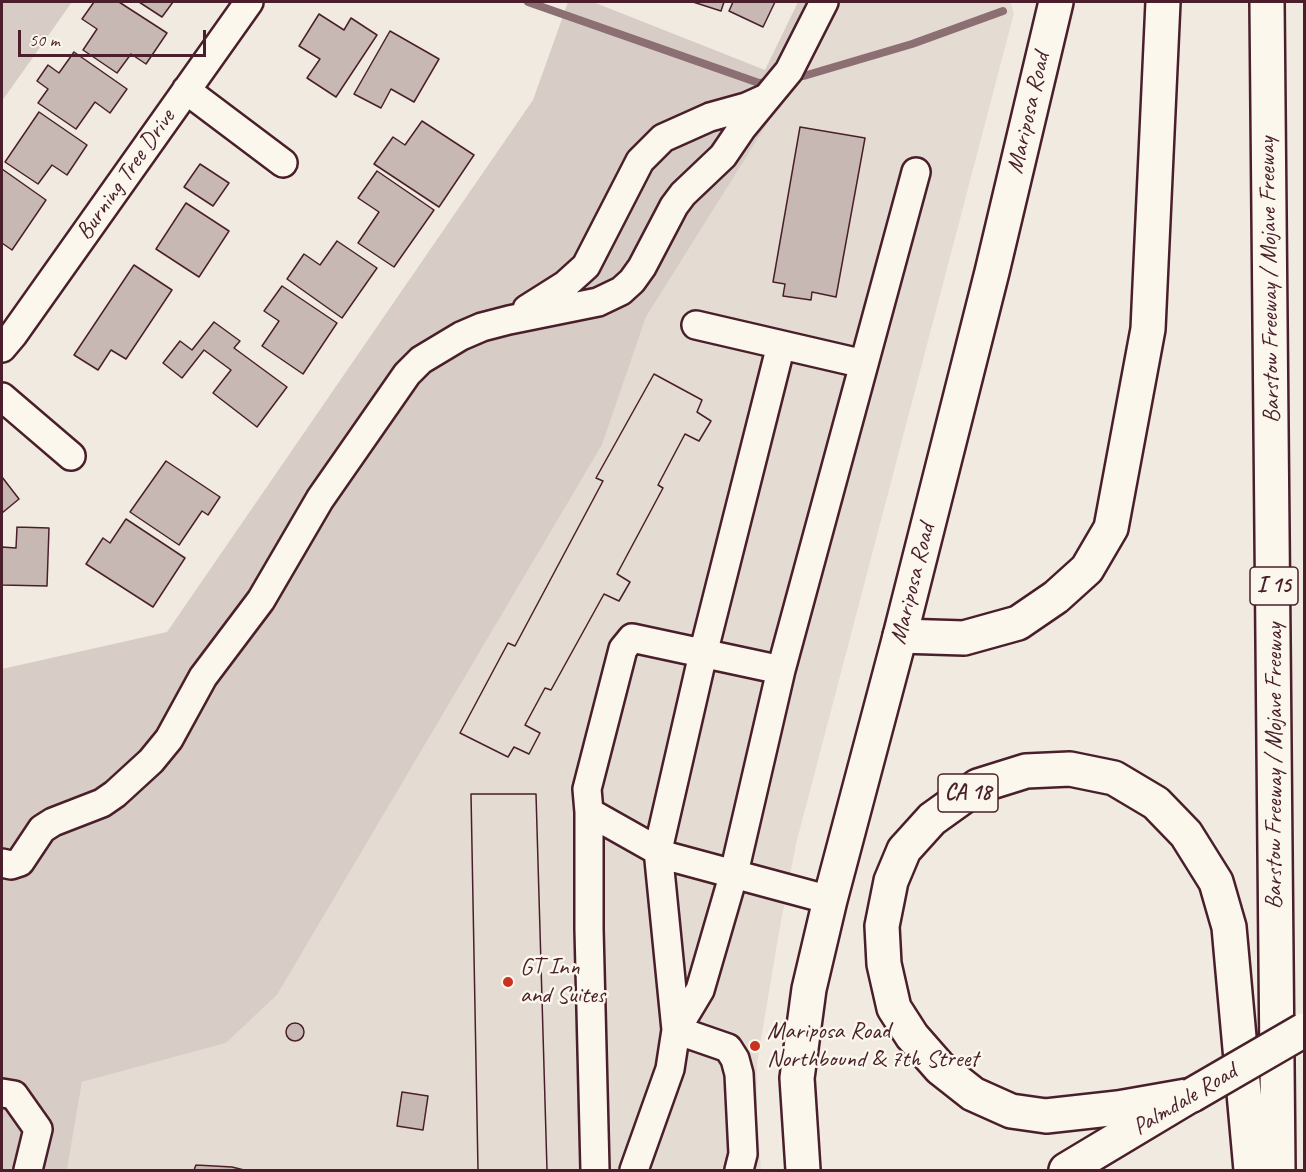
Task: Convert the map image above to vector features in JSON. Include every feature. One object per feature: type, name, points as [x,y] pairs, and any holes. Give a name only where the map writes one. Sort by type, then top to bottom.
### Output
[{"type":"main road","name":"Mariposa Road","points":[[803,1170],[797,1078],[809,989],[992,272],[1056,2]]},
{"type":"main road","points":[[900,636],[964,638],[1018,623],[1056,597],[1087,569],[1111,528],[1148,329],[1163,2]]},
{"type":"main road","name":"Barstow Freeway / Mojave Freeway","points":[[1267,2],[1278,1170]]},
{"type":"main road","name":"CA 18","points":[[1192,1095],[1118,1108],[1046,1116],[1011,1111],[973,1094],[940,1068],[912,1036],[894,1008],[884,964],[882,926],[891,881],[904,850],[932,819],[978,786],[1026,771],[1070,769],[1114,778],[1156,803],[1186,834],[1216,882],[1229,927],[1251,1170]]},
{"type":"main road","name":"Palmdale Road","points":[[1066,1170],[1305,1030]]},
{"type":"street","name":"Burning Tree Drive","points":[[2,348],[14,335],[249,2]]},
{"type":"street","points":[[2,863],[11,865],[20,862],[42,829],[53,822],[115,795],[169,739],[203,677],[261,600],[320,499],[407,374],[421,360],[461,336],[509,320],[598,302],[621,291],[642,267],[674,206],[683,194],[723,156],[789,71],[824,2]]},
{"type":"street","points":[[186,90],[283,163]]},
{"type":"street","points":[[509,320],[565,285],[586,266],[640,161],[663,138],[710,117],[746,107],[767,98]]},
{"type":"street","points":[[675,1030],[700,990],[734,873],[781,670],[916,172]]},
{"type":"street","points":[[696,325],[864,364]]},
{"type":"street","points":[[634,1170],[670,1069],[675,1030],[658,850],[703,654],[781,345]]},
{"type":"street","points":[[2,397],[71,456]]},
{"type":"street","points":[[594,1170],[587,789],[623,650],[632,638],[781,670]]},
{"type":"street","points":[[589,812],[667,856],[830,900]]},
{"type":"street","points":[[675,1030],[728,1048],[735,1059],[739,1074],[744,1154],[739,1170]]},
{"type":"street","points":[[2,1093],[14,1095],[38,1129],[28,1170]]},
{"type":"shaded area","points":[[2,2],[72,2],[2,101]]},
{"type":"shaded area","points":[[568,2],[593,2],[765,70],[798,2],[834,2],[799,73],[646,317],[602,445],[277,995],[226,1043],[82,1082],[67,1170],[2,1170],[2,669],[167,632],[533,100]]},
{"type":"shaded area","points":[[834,2],[1010,2],[1014,13],[796,844],[757,1063],[757,1113],[761,1170],[67,1170],[82,1082],[226,1043],[277,995],[602,445],[646,317],[799,73]]},
{"type":"building","points":[[94,2],[119,2],[167,33],[146,64],[131,54],[117,73],[83,50],[97,29],[82,19]]},
{"type":"building","points":[[139,2],[173,2],[162,17]]},
{"type":"building","points":[[693,2],[724,2],[721,11]]},
{"type":"building","points":[[733,2],[775,2],[763,27],[729,11]]},
{"type":"building","points":[[319,14],[344,30],[351,18],[377,35],[336,97],[307,78],[320,59],[299,46]]},
{"type":"building","points":[[390,31],[439,59],[414,102],[391,89],[381,108],[354,94]]},
{"type":"building","points":[[74,52],[127,89],[110,113],[95,102],[76,129],[38,103],[48,89],[37,81],[48,65],[59,73]]},
{"type":"building","points":[[39,112],[87,145],[67,175],[52,165],[38,184],[5,162]]},
{"type":"building","points":[[422,121],[474,155],[439,207],[374,164],[393,137],[405,145]]},
{"type":"building","points":[[800,127],[865,138],[836,297],[812,292],[811,300],[783,296],[785,284],[773,282]]},
{"type":"building","points":[[200,164],[229,183],[213,206],[184,187]]},
{"type":"building","points":[[2,169],[46,200],[12,250],[2,243]]},
{"type":"building","points":[[377,171],[434,210],[394,267],[358,243],[379,212],[358,198]]},
{"type":"building","points":[[186,203],[229,231],[199,277],[156,249]]},
{"type":"building","points":[[337,241],[377,268],[342,318],[287,279],[304,254],[320,265]]},
{"type":"building","points":[[134,265],[172,290],[126,359],[111,350],[98,370],[74,355]]},
{"type":"building","points":[[282,286],[337,323],[303,374],[262,346],[279,321],[264,311]]},
{"type":"building","points":[[214,322],[240,341],[234,348],[287,387],[257,427],[213,393],[231,370],[204,350],[182,378],[163,363],[180,341],[192,350]]},
{"type":"building","points":[[654,374],[702,400],[697,412],[711,421],[699,441],[685,434],[658,485],[663,488],[617,574],[630,582],[619,601],[604,594],[551,690],[545,688],[525,725],[540,733],[529,754],[514,747],[508,757],[460,733],[508,643],[515,646],[603,481],[596,478]]},
{"type":"building","points":[[654,374],[702,400],[697,412],[711,421],[699,441],[685,434],[658,485],[663,488],[617,574],[630,582],[619,601],[604,594],[551,690],[545,688],[525,725],[540,733],[529,754],[514,747],[508,757],[460,733],[508,643],[515,646],[603,481],[596,478]]},
{"type":"building","points":[[166,461],[220,497],[208,515],[202,511],[179,545],[130,512]]},
{"type":"building","points":[[2,477],[19,499],[2,513]]},
{"type":"building","points":[[126,519],[185,558],[153,607],[86,564],[103,538],[110,543]]},
{"type":"building","points":[[17,527],[49,528],[47,586],[2,585],[2,547],[16,548]]},
{"type":"building","name":"GT Inn and Suites","points":[[471,794],[536,794],[547,1170],[478,1170]]},
{"type":"building","name":"GT Inn and Suites","points":[[471,794],[536,794],[547,1170],[478,1170]]},
{"type":"building","points":[[295,1023],[301,1026],[304,1032],[301,1038],[295,1041],[289,1038],[286,1032],[289,1026]]},
{"type":"building","points":[[402,1092],[428,1096],[423,1130],[397,1126]]},
{"type":"building","points":[[196,1165],[232,1167],[244,1170],[194,1170]]},
{"type":"waterway","points":[[528,2],[759,83],[770,82]]},
{"type":"waterway","points":[[793,78],[912,44],[1003,11]]},
{"type":"place","name":"GT Inn and Suites","points":[[508,982]]},
{"type":"place","name":"Mariposa Road Northbound & 7th Street","points":[[755,1046]]}]
